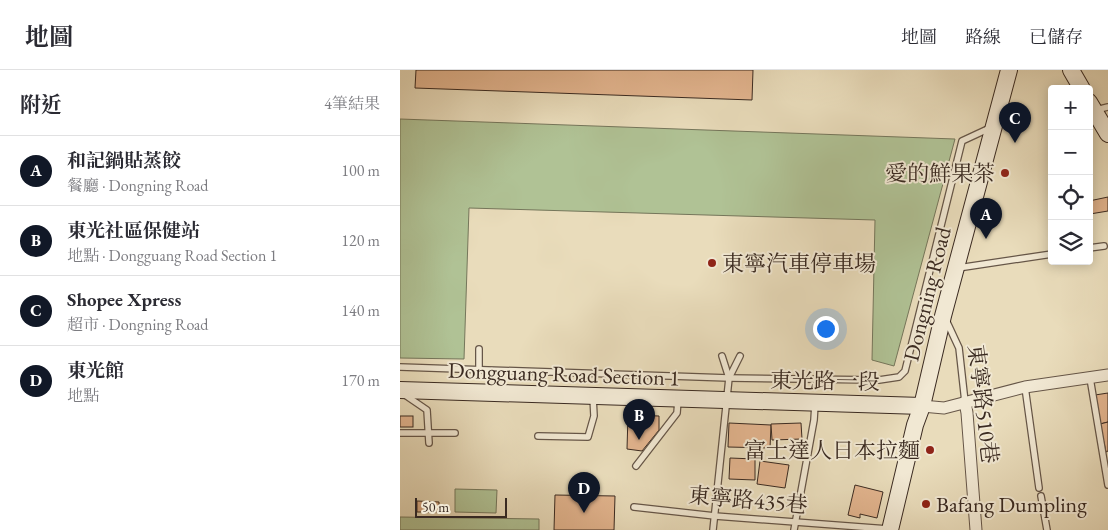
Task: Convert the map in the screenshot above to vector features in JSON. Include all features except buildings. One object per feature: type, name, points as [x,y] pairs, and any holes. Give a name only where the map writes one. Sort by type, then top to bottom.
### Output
[{"type":"street","name":"Dongning Road","points":[[890,530],[943,316],[1009,70]]},
{"type":"street","points":[[1071,70],[1080,85]]},
{"type":"street","points":[[1097,106],[1108,134]]},
{"type":"street","points":[[922,406],[944,408],[1025,387],[1108,375]]},
{"type":"street","name":"Dongguang Road Section 1","points":[[400,391],[726,401]]},
{"type":"street","name":"東光路一段","points":[[726,401],[922,406]]},
{"type":"street","name":"東寧路510巷","points":[[965,402],[976,530]]},
{"type":"lane","points":[[400,367],[729,378],[880,380],[899,377],[905,371],[962,141],[994,126]]},
{"type":"lane","points":[[1093,247],[1104,246]]},
{"type":"lane","points":[[956,268],[1048,255]]},
{"type":"lane","name":"東寧路510巷","points":[[943,316],[959,348],[965,402]]},
{"type":"lane","points":[[479,349],[479,370]]},
{"type":"lane","points":[[722,356],[729,378]]},
{"type":"lane","points":[[712,530],[729,378],[740,356]]},
{"type":"lane","points":[[1090,378],[1108,485]]},
{"type":"lane","points":[[1025,387],[1039,488]]},
{"type":"lane","points":[[400,391],[427,410],[429,443]]},
{"type":"lane","points":[[538,436],[588,437],[594,416],[593,397]]},
{"type":"lane","points":[[636,466],[677,412],[678,400]]},
{"type":"lane","points":[[794,530],[814,420],[815,404]]},
{"type":"lane","points":[[400,433],[455,433]]},
{"type":"lane","points":[[1041,496],[1046,530]]},
{"type":"lane","name":"東寧路435巷","points":[[634,508],[890,530]]},
{"type":"green space","points":[[400,119],[955,139],[894,366],[872,360],[875,220],[469,208],[464,359],[400,358]]},
{"type":"green space","points":[[455,489],[497,490],[496,513],[455,512]]},
{"type":"green space","points":[[400,517],[539,519],[539,530],[400,530]]},
{"type":"place","name":"Shopee Xpress","points":[[1015,143]]},
{"type":"place","name":"愛的鮮果茶","points":[[1005,173]]},
{"type":"place","name":"和記鍋貼蒸餃","points":[[986,239]]},
{"type":"place","name":"東寧汽車停車場","points":[[712,263]]},
{"type":"place","name":"東光社區保健站","points":[[639,440]]},
{"type":"place","name":"富士達人日本拉麵","points":[[930,450]]},
{"type":"place","name":"Bafang Dumpling","points":[[926,504]]},
{"type":"place","name":"東光館","points":[[584,513]]}]
